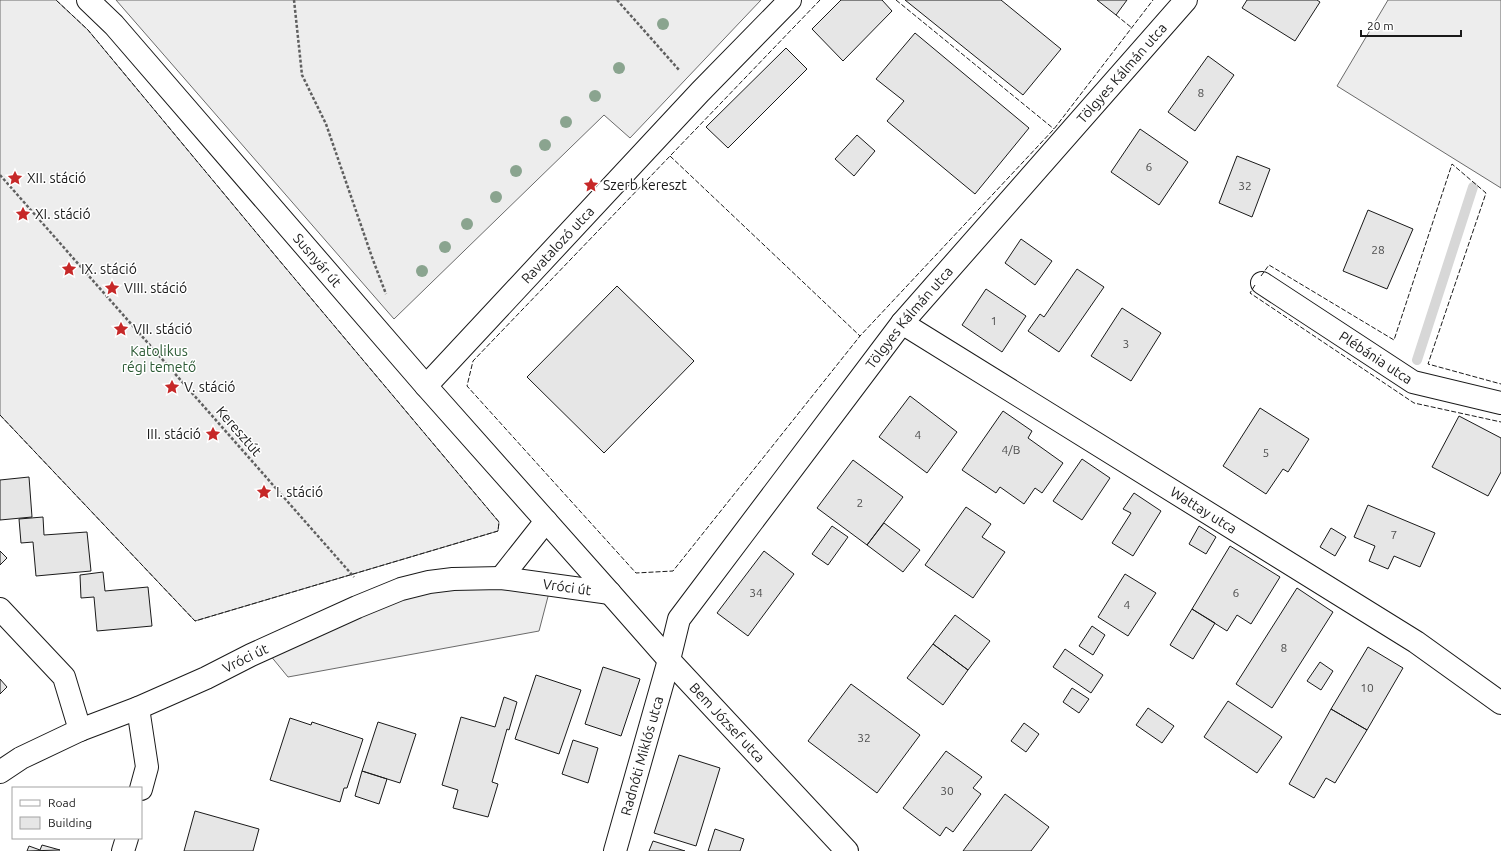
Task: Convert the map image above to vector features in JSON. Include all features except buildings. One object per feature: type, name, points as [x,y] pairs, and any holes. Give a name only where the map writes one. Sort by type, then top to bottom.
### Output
[{"type":"street","name":"Susnyár út","points":[[88,0],[114,25],[426,386],[610,593]]},
{"type":"street","name":"Ravatalozó utca","points":[[426,386],[700,92],[790,0]]},
{"type":"street","name":"Tölgyes Kálmán utca","points":[[669,660],[679,619],[902,323],[1186,0]]},
{"type":"street","name":"Plébánia utca","points":[[1262,283],[1413,382],[1501,403]]},
{"type":"street","name":"Wattay utca","points":[[902,323],[1416,642],[1501,703]]},
{"type":"street","points":[[501,578],[546,521]]},
{"type":"street","name":"Vróci út","points":[[0,772],[21,758],[80,730],[138,708],[206,678],[251,655],[400,589],[428,582],[453,579],[501,578],[610,593]]},
{"type":"street","name":"Bem József utca","points":[[610,593],[669,660],[847,851]]},
{"type":"street","points":[[0,609],[64,677],[80,730]]},
{"type":"street","name":"Radnóti Miklós utca","points":[[615,851],[669,660]]},
{"type":"street","points":[[138,708],[147,767],[142,787]]},
{"type":"street","points":[[123,851],[127,839]]},
{"type":"path","points":[[294,0],[302,75],[326,124],[373,260],[387,295]]},
{"type":"path","points":[[617,0],[700,92]]},
{"type":"path","name":"Keresztút","points":[[0,175],[351,575]]},
{"type":"shaded area","name":"Katolikus régi temető","points":[[0,0],[56,0],[88,30],[499,522],[498,531],[195,621],[0,415]]},
{"type":"shaded area","points":[[116,0],[761,0],[630,138],[604,115],[394,319]]},
{"type":"shaded area","points":[[1388,0],[1501,0],[1501,188],[1337,86]]},
{"type":"shaded area","points":[[551,585],[539,631],[288,677],[265,649],[401,589]]},
{"type":"waterway","points":[[1417,360],[1473,187]]},
{"type":"fence","points":[[0,415],[195,621],[498,531],[499,522],[88,30],[56,0]]},
{"type":"fence","points":[[820,0],[473,361],[467,386],[636,573],[673,571],[860,336],[1054,129],[1153,0]]},
{"type":"fence","points":[[896,0],[1054,129]]},
{"type":"fence","points":[[1116,15],[1132,28]]},
{"type":"fence","points":[[670,156],[860,336]]},
{"type":"fence","points":[[1261,276],[1269,265],[1394,340],[1452,164],[1486,193],[1428,364],[1501,384]]},
{"type":"fence","points":[[1255,285],[1250,293],[1414,403],[1501,422]]},
{"type":"place","name":"XII. stáció","points":[[15,178]]},
{"type":"place","name":"Szerb kereszt","points":[[591,185]]},
{"type":"place","name":"XI. stáció","points":[[23,214]]},
{"type":"place","name":"IX. stáció","points":[[69,269]]},
{"type":"place","name":"VIII. stáció","points":[[112,288]]},
{"type":"place","name":"VII. stáció","points":[[121,329]]},
{"type":"place","name":"V. stáció","points":[[172,387]]},
{"type":"place","name":"III. stáció","points":[[213,434]]},
{"type":"place","name":"I. stáció","points":[[264,492]]}]
